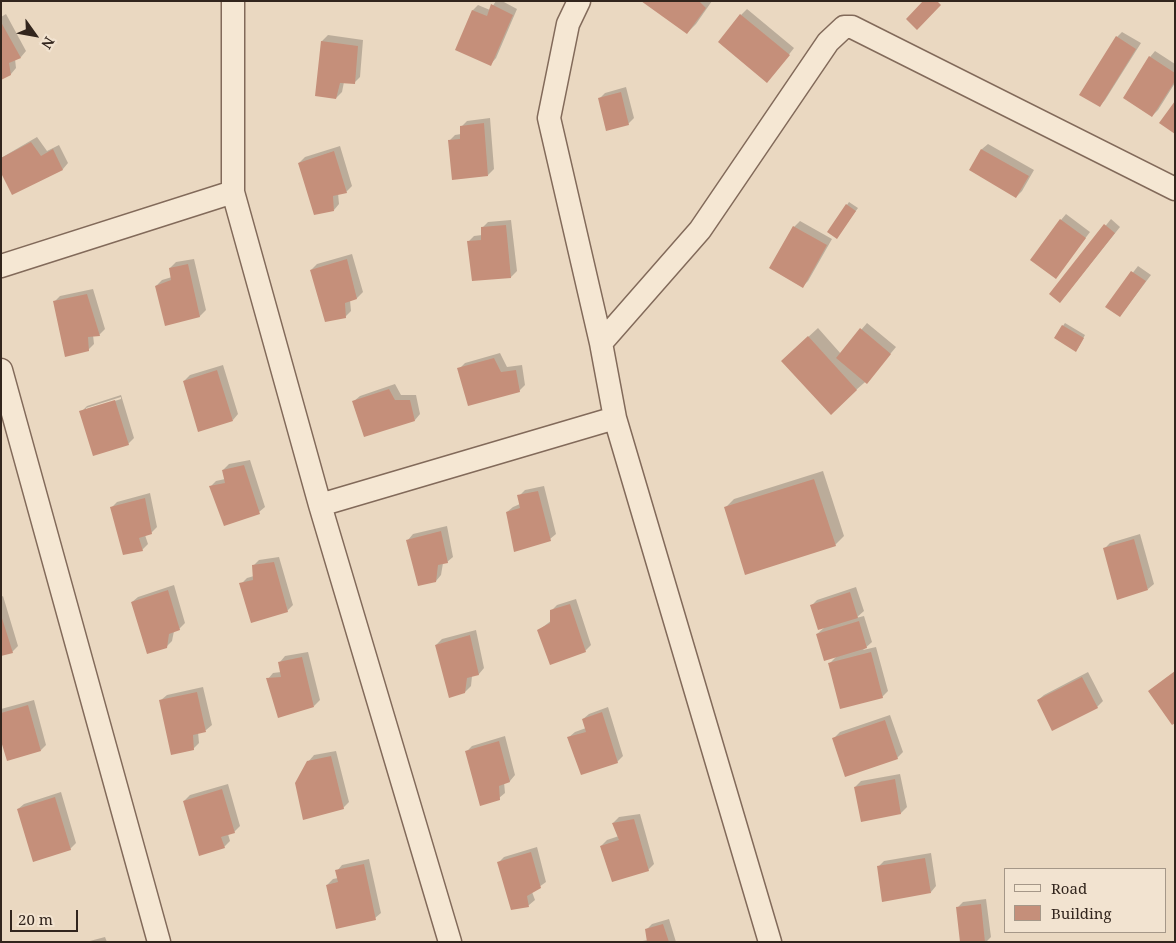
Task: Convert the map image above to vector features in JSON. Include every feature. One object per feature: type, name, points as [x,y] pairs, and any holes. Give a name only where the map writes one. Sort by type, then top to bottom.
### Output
[{"type":"street","points":[[232,1],[233,192],[320,505],[450,942]]},
{"type":"street","points":[[580,1],[568,24],[549,118],[601,343],[615,418],[770,942]]},
{"type":"street","points":[[601,343],[700,230],[828,42],[844,27],[852,27],[1175,189]]},
{"type":"street","points":[[1,266],[233,192]]},
{"type":"street","points":[[1,370],[159,942]]},
{"type":"street","points":[[320,505],[615,418]]},
{"type":"building","points":[[641,1],[699,1],[706,8],[687,34]]},
{"type":"building","points":[[923,1],[937,1],[941,5],[917,30],[906,19]]},
{"type":"building","points":[[491,4],[513,15],[491,66],[455,50],[472,10],[487,16]]},
{"type":"building","points":[[740,14],[790,55],[767,83],[718,42]]},
{"type":"building","points":[[1,22],[21,58],[9,63],[11,75],[1,80]]},
{"type":"building","points":[[1116,36],[1136,49],[1100,107],[1079,95]]},
{"type":"building","points":[[321,41],[358,46],[355,84],[340,83],[336,99],[315,96]]},
{"type":"building","points":[[1149,56],[1175,73],[1175,81],[1152,117],[1123,98]]},
{"type":"building","points":[[621,92],[629,125],[606,131],[598,98]]},
{"type":"building","points":[[1175,101],[1175,134],[1159,123]]},
{"type":"building","points":[[484,123],[488,176],[452,180],[448,140],[460,139],[460,126]]},
{"type":"building","points":[[31,142],[41,156],[53,149],[63,170],[12,195],[1,173],[1,158]]},
{"type":"building","points":[[981,149],[1029,176],[1016,198],[969,170]]},
{"type":"building","points":[[334,151],[347,193],[333,196],[334,211],[314,215],[298,163]]},
{"type":"building","points":[[846,204],[856,211],[837,239],[827,232]]},
{"type":"building","points":[[1060,219],[1086,238],[1056,279],[1030,260]]},
{"type":"building","points":[[1104,224],[1115,233],[1060,303],[1049,294]]},
{"type":"building","points":[[506,225],[511,278],[472,281],[467,241],[481,240],[481,227]]},
{"type":"building","points":[[793,226],[827,245],[803,288],[769,268]]},
{"type":"building","points":[[347,259],[357,299],[345,303],[346,318],[325,322],[310,270]]},
{"type":"building","points":[[188,264],[200,317],[165,326],[155,286],[171,280],[169,268]]},
{"type":"building","points":[[1131,271],[1146,281],[1120,317],[1105,307]]},
{"type":"building","points":[[87,294],[100,336],[88,337],[89,351],[65,357],[53,301]]},
{"type":"building","points":[[1062,325],[1084,338],[1076,352],[1054,338]]},
{"type":"building","points":[[860,328],[891,354],[867,384],[836,358]]},
{"type":"building","points":[[808,336],[857,390],[831,415],[781,361]]},
{"type":"building","points":[[494,358],[501,372],[516,370],[520,392],[468,406],[457,368]]},
{"type":"building","points":[[217,370],[233,421],[198,432],[183,381]]},
{"type":"building","points":[[389,389],[395,400],[410,400],[415,421],[364,437],[352,401]]},
{"type":"building","points":[[115,400],[129,445],[93,456],[79,411]]},
{"type":"building","points":[[244,465],[260,514],[224,526],[209,486],[225,483],[222,470]]},
{"type":"building","points":[[814,479],[836,546],[745,575],[724,507]]},
{"type":"building","points":[[538,491],[551,541],[514,552],[506,512],[520,508],[517,495]]},
{"type":"building","points":[[145,498],[152,534],[139,538],[143,551],[123,555],[110,507]]},
{"type":"building","points":[[441,531],[448,563],[438,565],[436,582],[418,586],[406,540]]},
{"type":"building","points":[[1134,539],[1148,590],[1117,600],[1103,548]]},
{"type":"building","points":[[274,562],[288,612],[251,623],[239,583],[253,580],[252,565]]},
{"type":"building","points":[[168,590],[180,630],[169,634],[167,648],[147,654],[131,602]]},
{"type":"building","points":[[850,592],[858,618],[818,630],[810,605]]},
{"type":"building","points":[[570,604],[586,652],[550,665],[537,630],[550,623],[550,610]]},
{"type":"building","points":[[1,615],[13,653],[1,656]]},
{"type":"building","points":[[859,621],[867,648],[824,661],[816,634]]},
{"type":"building","points":[[470,635],[479,675],[467,678],[465,693],[449,698],[435,645]]},
{"type":"building","points":[[871,652],[883,698],[840,709],[828,663]]},
{"type":"building","points":[[302,657],[314,707],[278,718],[266,678],[281,677],[278,662]]},
{"type":"building","points":[[1175,671],[1175,723],[1172,725],[1148,691]]},
{"type":"building","points":[[1082,677],[1098,708],[1052,731],[1037,700]]},
{"type":"building","points":[[197,692],[206,732],[193,735],[194,750],[171,755],[159,700]]},
{"type":"building","points":[[28,705],[41,751],[7,761],[1,741],[1,713]]},
{"type":"building","points":[[602,712],[618,763],[581,775],[567,737],[586,732],[582,719]]},
{"type":"building","points":[[885,720],[898,759],[845,777],[832,738]]},
{"type":"building","points":[[499,741],[510,782],[499,786],[500,800],[480,806],[465,751]]},
{"type":"building","points":[[331,756],[344,809],[303,820],[295,783],[307,761]]},
{"type":"building","points":[[895,779],[901,814],[861,822],[854,787]]},
{"type":"building","points":[[222,789],[235,833],[221,837],[225,848],[199,856],[183,801]]},
{"type":"building","points":[[55,797],[71,850],[33,862],[17,809]]},
{"type":"building","points":[[634,819],[649,871],[612,882],[600,846],[619,840],[612,823]]},
{"type":"building","points":[[531,852],[541,888],[527,896],[529,907],[511,910],[497,862]]},
{"type":"building","points":[[925,858],[931,893],[882,902],[877,866]]},
{"type":"building","points":[[364,864],[376,920],[336,929],[326,885],[338,882],[335,870]]},
{"type":"building","points":[[981,904],[985,942],[960,942],[956,907]]},
{"type":"building","points":[[663,924],[669,942],[647,942],[645,929]]}]
